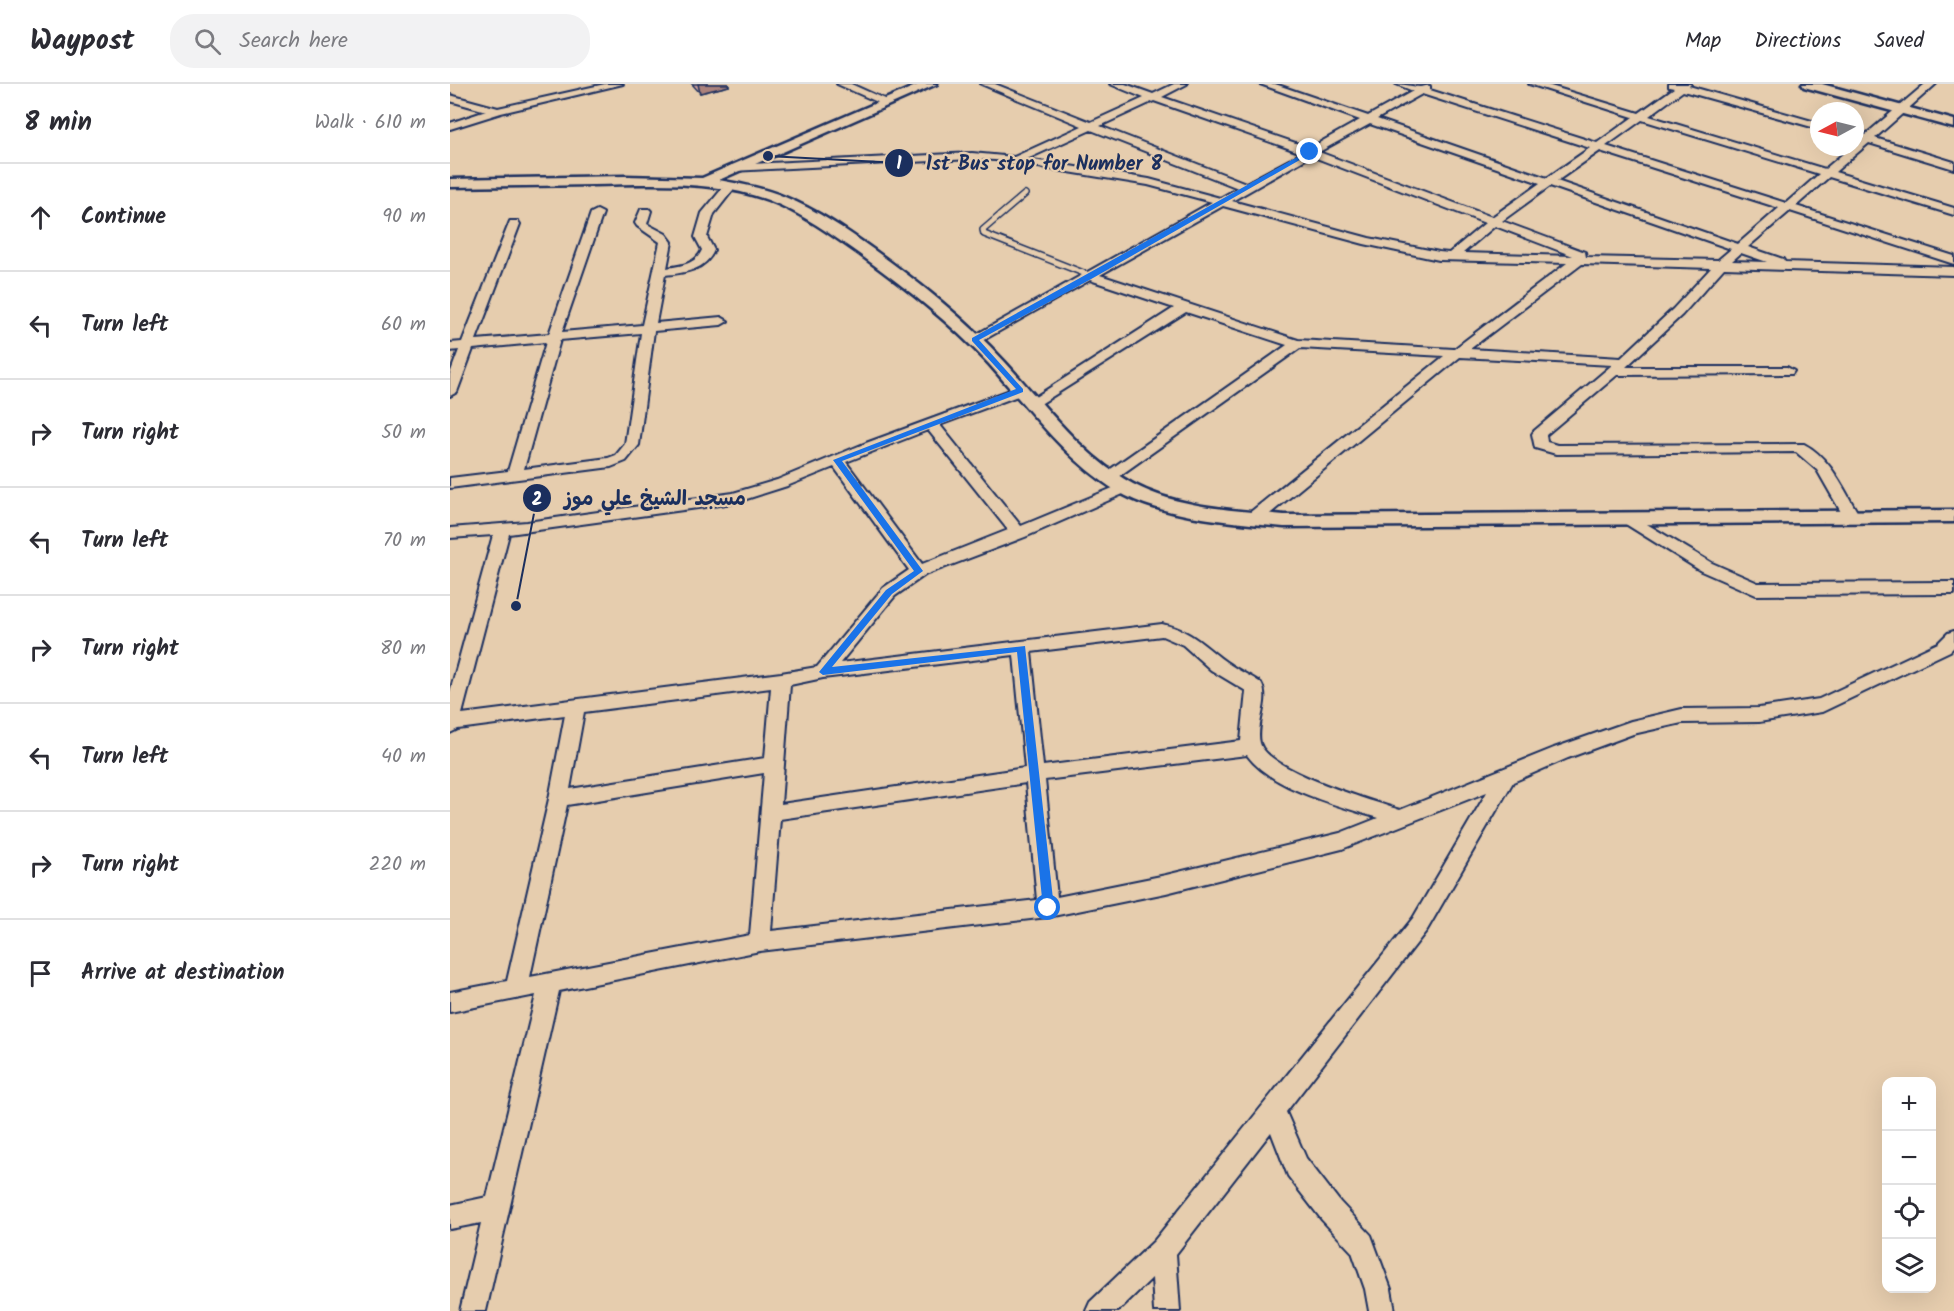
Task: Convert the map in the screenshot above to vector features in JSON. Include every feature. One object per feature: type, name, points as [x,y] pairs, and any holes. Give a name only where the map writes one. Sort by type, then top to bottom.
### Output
[{"type":"street","points":[[450,126],[498,111],[618,84]]},
{"type":"street","points":[[842,84],[886,102]]},
{"type":"street","points":[[661,272],[688,268],[704,259],[708,250],[701,237],[708,213],[731,177],[886,102],[931,84]]},
{"type":"street","points":[[986,84],[1245,187]]},
{"type":"street","points":[[1115,84],[1310,152],[1597,260]]},
{"type":"street","points":[[1016,160],[1182,84]]},
{"type":"street","points":[[1265,84],[1795,267]]},
{"type":"street","points":[[1401,84],[1954,260]]},
{"type":"street","points":[[975,339],[1433,84]]},
{"type":"street","points":[[1534,84],[1954,212]]},
{"type":"street","points":[[1669,84],[1684,86],[1810,123]]},
{"type":"street","points":[[1808,84],[1954,123]]},
{"type":"street","points":[[1864,135],[1901,110],[1931,84]]},
{"type":"street","points":[[1451,257],[1493,222],[1684,86]]},
{"type":"street","points":[[450,98],[498,111]]},
{"type":"street","points":[[450,116],[478,106]]},
{"type":"street","points":[[1864,138],[1954,166]]},
{"type":"street","points":[[450,183],[614,180],[704,183],[731,177],[972,156],[1016,160],[1141,180],[1368,241],[1451,257],[1954,271]]},
{"type":"street","points":[[1843,156],[1827,173],[1719,266],[1694,296],[1619,367],[1539,434],[1540,445],[1556,450],[1799,447],[1807,450],[1818,461],[1851,515]]},
{"type":"street","points":[[731,177],[820,221],[895,272],[975,339],[1020,390],[1091,461],[1125,488],[1145,497],[1254,518],[1284,520],[1954,516]]},
{"type":"street","points":[[450,483],[610,462],[621,458],[627,452],[632,445],[648,328],[666,242],[662,237],[643,226],[641,223],[645,211]]},
{"type":"street","points":[[514,476],[554,337],[597,213]]},
{"type":"street","points":[[450,392],[514,224]]},
{"type":"street","points":[[1254,518],[1454,355],[1579,260]]},
{"type":"street","points":[[1091,276],[1297,344],[1619,367],[1788,371]]},
{"type":"street","points":[[1034,404],[1183,308]]},
{"type":"street","points":[[450,347],[721,321]]},
{"type":"street","points":[[1110,477],[1297,344]]},
{"type":"street","points":[[450,533],[502,529],[734,498],[782,483],[1020,390]]},
{"type":"street","points":[[931,424],[1019,533]]},
{"type":"street","points":[[837,460],[919,571]]},
{"type":"street","points":[[823,672],[889,592],[919,571],[1019,533],[1125,488]]},
{"type":"street","points":[[1630,519],[1670,546],[1756,589],[1954,588]]},
{"type":"street","points":[[502,529],[450,724],[781,680],[823,672],[1147,631],[1177,632],[1194,643],[1224,670],[1246,680],[1255,688],[1256,704],[1250,731],[1251,747],[1260,761],[1277,772],[1401,818]]},
{"type":"street","points":[[450,1002],[760,942],[1048,908],[1166,884],[1342,842],[1561,753],[1631,728],[1682,716],[1759,715],[1822,705],[1944,647],[1954,637]]},
{"type":"street","points":[[1022,648],[1048,908]]},
{"type":"street","points":[[760,942],[781,680]]},
{"type":"street","points":[[516,990],[559,799],[576,707]]},
{"type":"street","points":[[770,813],[1036,774],[1251,747]]},
{"type":"street","points":[[559,799],[773,764]]},
{"type":"street","points":[[1099,1311],[1163,1250],[1420,924],[1506,777]]},
{"type":"street","points":[[473,1311],[550,982]]},
{"type":"street","points":[[1274,1111],[1297,1167],[1331,1211],[1362,1244],[1378,1289],[1382,1311]]},
{"type":"street","points":[[450,1217],[496,1208]]},
{"type":"street","points":[[1163,1250],[1167,1311]]},
{"type":"lane","points":[[1025,194],[983,230],[984,234],[1091,276]]},
{"type":"place","name":"1st Bus stop for Number 8","points":[[768,156]]},
{"type":"place","name":"مسجد الشيخ علي موز","points":[[516,606]]},
{"type":"route","points":[[1048,908],[1022,648],[823,672],[889,592],[919,571],[837,460],[1020,390],[975,339],[1310,152]]}]
